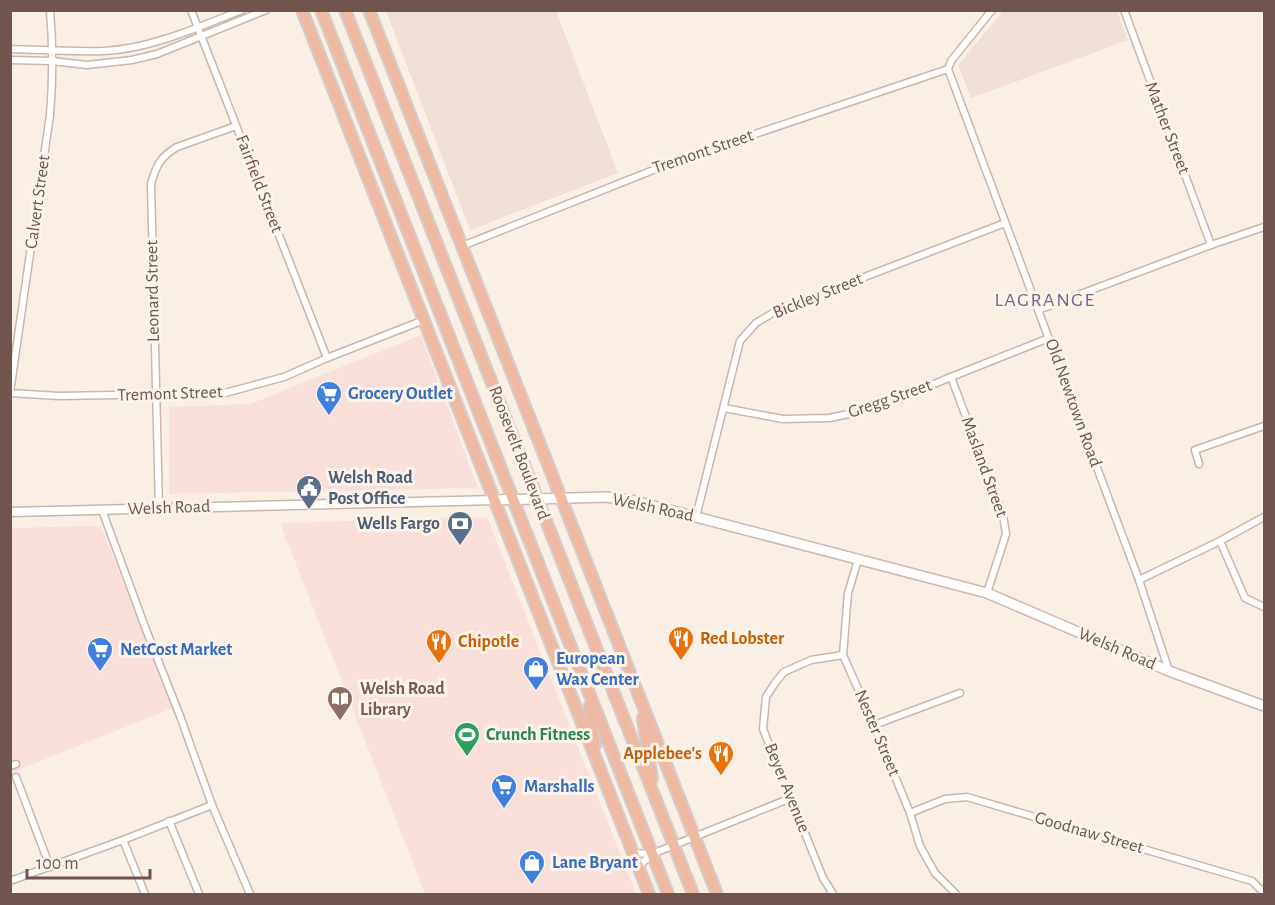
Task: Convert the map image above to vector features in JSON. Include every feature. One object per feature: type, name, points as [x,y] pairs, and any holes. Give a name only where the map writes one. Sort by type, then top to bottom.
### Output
[{"type":"highway","points":[[302,10],[649,894]]},
{"type":"highway","name":"Roosevelt Boulevard","points":[[321,10],[668,894]]},
{"type":"highway","name":"Roosevelt Boulevard","points":[[345,10],[693,894]]},
{"type":"highway","name":"Roosevelt Boulevard","points":[[369,10],[717,894]]},
{"type":"highway","points":[[586,686],[598,764]]},
{"type":"highway","points":[[640,700],[654,797]]},
{"type":"main road","name":"Welsh Road","points":[[495,500],[620,498],[639,501],[987,593],[1169,671],[1264,706]]},
{"type":"street","name":"Calvert Street","points":[[10,393],[50,115],[52,50],[50,10]]},
{"type":"street","name":"Fairfield Street","points":[[191,10],[327,358]]},
{"type":"street","points":[[10,48],[105,51],[125,48],[198,28],[242,10]]},
{"type":"street","points":[[10,60],[87,64],[132,60],[158,54],[266,10]]},
{"type":"street","points":[[948,69],[951,61],[992,10]]},
{"type":"street","name":"Mather Street","points":[[1124,10],[1211,245]]},
{"type":"street","name":"Tremont Street","points":[[462,246],[681,159],[948,69]]},
{"type":"street","name":"Old Newtown Road","points":[[948,69],[1139,580],[1169,671]]},
{"type":"street","name":"Leonard Street","points":[[159,508],[151,184],[155,169],[168,153],[177,147],[236,126]]},
{"type":"street","name":"Bickley Street","points":[[696,517],[740,341],[756,323],[776,311],[1005,223]]},
{"type":"street","points":[[1038,310],[1264,227]]},
{"type":"street","name":"Tremont Street","points":[[10,393],[59,396],[225,393],[284,377],[424,320]]},
{"type":"street","name":"Gregg Street","points":[[724,408],[783,419],[829,418],[859,412],[898,399],[1049,338]]},
{"type":"street","name":"Masland Street","points":[[951,377],[1003,515],[1006,534],[987,593]]},
{"type":"street","points":[[1199,464],[1195,450],[1264,426]]},
{"type":"street","name":"Welsh Road","points":[[10,512],[495,500]]},
{"type":"street","points":[[102,510],[212,805],[250,894]]},
{"type":"street","points":[[1139,580],[1264,517]]},
{"type":"street","points":[[1220,541],[1245,598],[1264,607]]},
{"type":"street","name":"Nester Street","points":[[858,560],[848,593],[843,655],[910,813],[920,846],[935,873],[956,894]]},
{"type":"street","name":"Beyer Avenue","points":[[833,894],[823,878],[763,729],[766,697],[784,672],[811,660],[843,655]]},
{"type":"street","points":[[874,725],[960,693]]},
{"type":"street","points":[[16,777],[50,867]]},
{"type":"street","name":"Goodnaw Street","points":[[910,813],[945,799],[967,797],[1252,881],[1264,893]]},
{"type":"street","points":[[639,867],[652,854],[791,798]]},
{"type":"street","points":[[10,881],[212,805]]},
{"type":"street","points":[[169,821],[199,894]]},
{"type":"street","points":[[123,840],[145,894]]},
{"type":"street","points":[[633,853],[652,854]]},
{"type":"shaded area","points":[[1004,10],[1117,11],[1128,40],[971,98],[958,65]]},
{"type":"shaded area","points":[[386,11],[556,11],[618,173],[470,230]]},
{"type":"shaded area","points":[[421,335],[478,488],[169,494],[169,407],[250,404]]},
{"type":"shaded area","points":[[487,517],[636,894],[425,894],[280,523]]},
{"type":"shaded area","points":[[101,526],[173,708],[11,773],[11,528]]},
{"type":"place","name":"Grocery Outlet","points":[[329,417]]},
{"type":"place","name":"Welsh Road Post Office","points":[[309,511]]},
{"type":"place","name":"Wells Fargo","points":[[460,547]]},
{"type":"place","name":"Red Lobster","points":[[681,662]]},
{"type":"place","name":"Chipotle","points":[[439,665]]},
{"type":"place","name":"NetCost Market","points":[[100,673]]},
{"type":"place","name":"European Wax Center","points":[[536,692]]},
{"type":"place","name":"Welsh Road Library","points":[[340,722]]},
{"type":"place","name":"Crunch Fitness","points":[[467,758]]},
{"type":"place","name":"Applebee's","points":[[721,777]]},
{"type":"place","name":"Marshalls","points":[[504,810]]},
{"type":"place","name":"Lane Bryant","points":[[532,886]]},
{"type":"district","name":"LAGRANGE","points":[[1045,300]]}]
